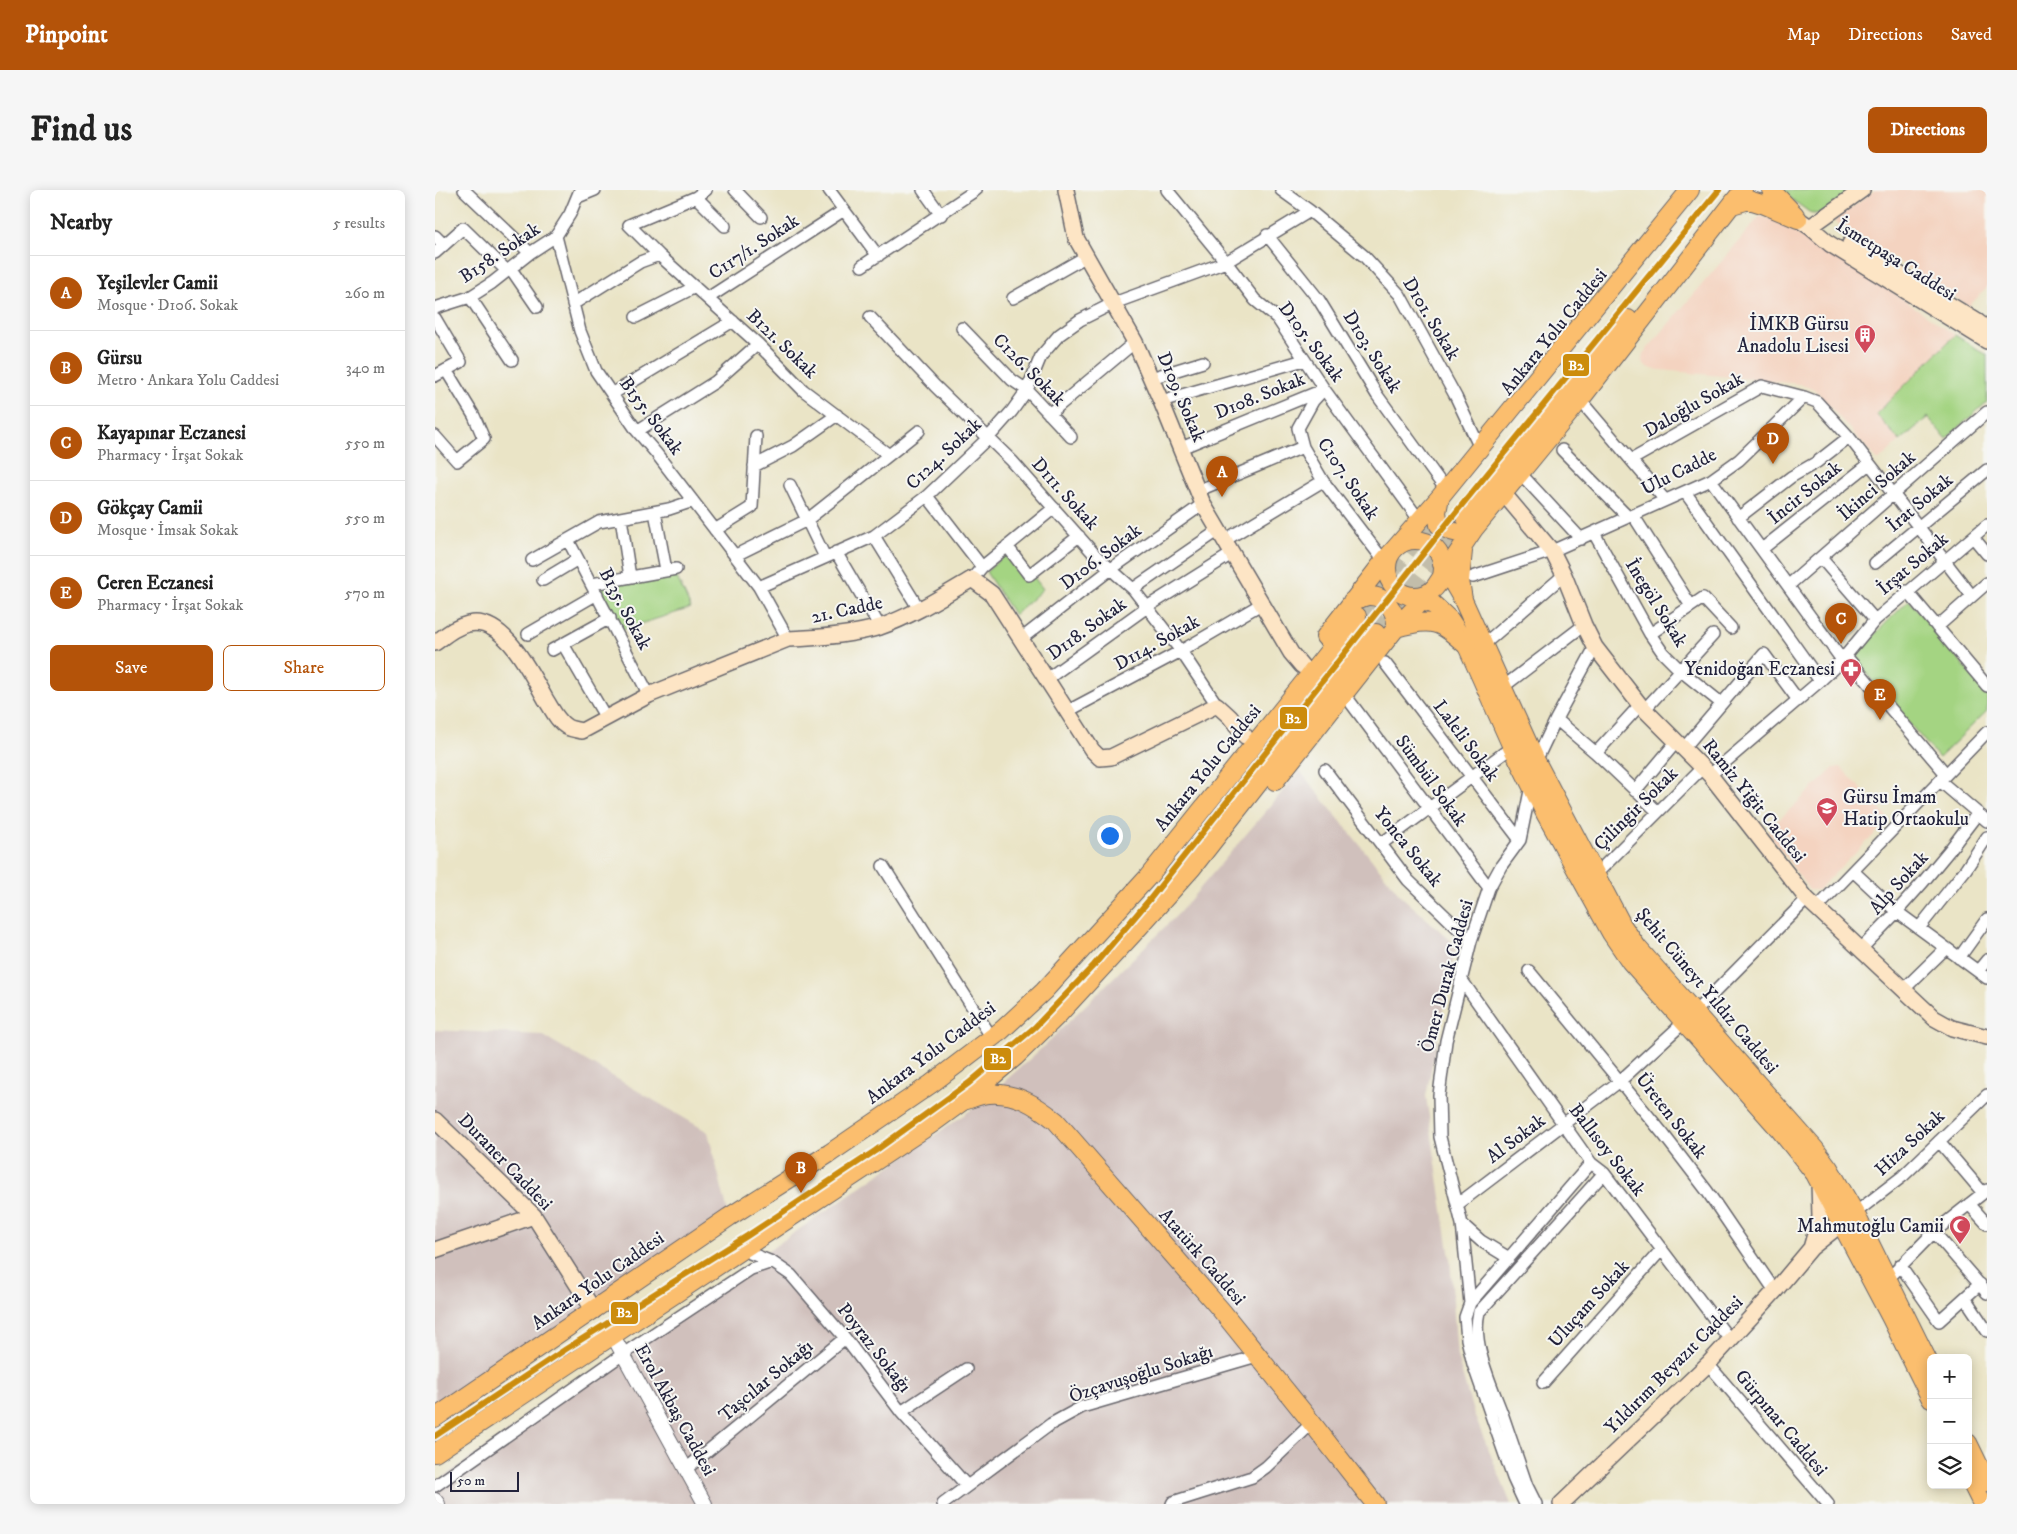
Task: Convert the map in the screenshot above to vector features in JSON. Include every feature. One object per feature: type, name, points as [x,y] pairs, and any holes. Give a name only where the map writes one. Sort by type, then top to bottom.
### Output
[{"type":"main road","name":"D109. Sokak","points":[[1067,190],[1076,238],[1115,303],[1135,342],[1200,497],[1291,653],[1303,666]]},
{"type":"main road","points":[[1087,943],[1124,898],[1245,736],[1354,608],[1389,556],[1443,496],[1689,190]]},
{"type":"main road","name":"Ankara Yolu Caddesi","points":[[1443,496],[1697,190]]},
{"type":"main road","points":[[1443,496],[1437,512],[1439,525],[1451,532],[1462,534],[1733,197],[1743,190]]},
{"type":"main road","points":[[1771,190],[1804,223]]},
{"type":"main road","points":[[1804,223],[1862,190]]},
{"type":"main road","points":[[1733,197],[1765,205],[1804,223]]},
{"type":"main road","points":[[1463,600],[1460,580],[1464,544],[1469,523],[1504,494],[1580,400],[1733,197]]},
{"type":"main road","name":"İsmetpaşa Caddesi","points":[[1804,223],[1834,235],[1987,341]]},
{"type":"main road","name":"İsmetpaşa Caddesi","points":[[1903,282],[1987,329]]},
{"type":"main road","name":"Ramiz Yiğit Caddesi","points":[[1504,494],[1552,551],[1595,647],[1643,707],[1707,771],[1812,903],[1934,1018],[1952,1028],[1987,1037]]},
{"type":"main road","points":[[1463,600],[1435,550],[1422,542],[1407,542],[1389,556],[1387,574],[1395,588],[1434,605],[1475,645],[1512,747],[1531,786],[1611,933],[1630,961],[1689,1018]]},
{"type":"main road","points":[[1060,1013],[1087,990],[1177,902],[1345,695],[1396,628],[1416,598],[1435,587],[1445,568],[1464,544]]},
{"type":"main road","points":[[977,573],[1092,750],[1100,758],[1111,757],[1217,705],[1230,717],[1245,736]]},
{"type":"main road","name":"21. Cadde","points":[[435,643],[455,628],[471,623],[488,624],[500,631],[525,665],[558,719],[568,728],[582,731],[649,695],[788,639],[812,638],[880,627],[919,609],[977,573]]},
{"type":"main road","points":[[1354,608],[1368,596],[1381,599],[1391,608],[1397,618],[1396,628]]},
{"type":"main road","name":"Şehit Cüneyt Yıldız Caddesi","points":[[1463,600],[1475,645],[1503,687],[1536,761],[1621,925],[1689,1018],[1779,1128],[1848,1219],[1888,1279],[1927,1358]]},
{"type":"main road","name":"Ankara Yolu Caddesi","points":[[435,1418],[729,1217],[830,1153],[931,1084],[992,1038],[1044,991],[1148,877],[1354,608]]},
{"type":"main road","points":[[1396,628],[1425,621],[1436,623],[1445,626],[1475,645]]},
{"type":"main road","points":[[435,1453],[963,1102],[1015,1057],[1060,1013],[1192,868],[1376,633]]},
{"type":"main road","name":"Şehit Cüneyt Yıldız Caddesi","points":[[1689,1018],[1814,1148],[1829,1168],[1848,1219],[1891,1318],[1927,1391]]},
{"type":"main road","name":"Atatürk Caddesi","points":[[963,1102],[988,1094],[1011,1095],[1037,1106],[1056,1121],[1221,1310],[1313,1423],[1369,1501]]},
{"type":"main road","name":"Duraner Caddesi","points":[[435,1120],[534,1216],[594,1310]]},
{"type":"main road","name":"Yıldırım Beyazıt Caddesi","points":[[1811,1248],[1819,1217],[1819,1182]]},
{"type":"main road","points":[[435,1250],[534,1216]]},
{"type":"main road","name":"Yıldırım Beyazıt Caddesi","points":[[1561,1504],[1708,1364],[1775,1291],[1811,1248],[1848,1219]]},
{"type":"main road","points":[[1968,1444],[1987,1482]]},
{"type":"main road","points":[[1972,1484],[1982,1504]]},
{"type":"street","points":[[464,190],[530,253]]},
{"type":"street","points":[[556,236],[579,194],[595,190]]},
{"type":"street","points":[[706,190],[696,197],[725,226]]},
{"type":"street","points":[[735,190],[761,217]]},
{"type":"street","points":[[923,190],[941,215]]},
{"type":"street","points":[[862,266],[976,190]]},
{"type":"street","name":"D105. Sokak","points":[[1167,190],[1227,262],[1255,300],[1277,318],[1324,389],[1420,521]]},
{"type":"street","name":"D101. Sokak","points":[[1281,190],[1310,211],[1364,256],[1400,295],[1457,397],[1480,448]]},
{"type":"street","points":[[832,191],[878,256]]},
{"type":"street","name":"B121. Sokak","points":[[696,197],[629,225],[659,255],[758,344],[803,390],[889,455]]},
{"type":"street","name":"C117/1. Sokak","points":[[708,298],[844,210]]},
{"type":"street","name":"C124. Sokak","points":[[759,587],[874,536],[927,496],[988,438],[1012,411],[1027,390],[1041,356],[1059,335],[1080,320],[1115,303],[1227,262],[1267,235],[1310,211]]},
{"type":"street","points":[[435,253],[463,228],[509,270],[537,307]]},
{"type":"street","name":"D103. Sokak","points":[[1267,235],[1319,300],[1377,395],[1443,496]]},
{"type":"street","points":[[435,236],[444,245]]},
{"type":"street","name":"B158. Sokak","points":[[435,308],[469,297],[493,283],[530,253],[556,236]]},
{"type":"street","name":"B155. Sokak","points":[[556,236],[580,330],[596,371],[637,431],[693,500],[759,587],[788,639]]},
{"type":"street","points":[[573,304],[641,262],[659,255]]},
{"type":"street","points":[[1013,298],[1087,256]]},
{"type":"street","points":[[636,318],[695,287]]},
{"type":"street","points":[[469,297],[512,360]]},
{"type":"street","name":"D111. Sokak","points":[[870,317],[935,386],[1012,461],[1079,536],[1133,589],[1181,651],[1217,705]]},
{"type":"street","points":[[435,318],[461,362],[435,376]]},
{"type":"street","points":[[612,394],[733,321]]},
{"type":"street","name":"C126. Sokak","points":[[963,328],[1012,380],[1027,390],[1071,437]]},
{"type":"street","points":[[1049,414],[1135,342]]},
{"type":"street","points":[[637,431],[715,382],[758,344]]},
{"type":"street","points":[[1161,401],[1304,360]]},
{"type":"street","points":[[1151,378],[1203,362]]},
{"type":"street","points":[[435,436],[457,461],[484,438],[474,416],[446,370]]},
{"type":"street","name":"Daloğlu Sokak","points":[[1631,460],[1762,386],[1805,397]]},
{"type":"street","name":"C107. Sokak","points":[[1324,389],[1313,401],[1298,428],[1303,447],[1323,481],[1389,556]]},
{"type":"street","name":"D108. Sokak","points":[[1181,448],[1324,389]]},
{"type":"street","points":[[1805,397],[1817,402],[1849,437],[1972,596]]},
{"type":"street","name":"Ulu Cadde","points":[[1473,577],[1552,551],[1711,480],[1739,460],[1805,397]]},
{"type":"street","points":[[1580,400],[1665,500]]},
{"type":"street","name":"İkinci Sokak","points":[[1789,585],[1987,412]]},
{"type":"street","points":[[754,466],[793,446],[837,415]]},
{"type":"street","points":[[735,555],[807,520],[919,431]]},
{"type":"street","points":[[715,530],[752,507],[756,436]]},
{"type":"street","points":[[1738,518],[1791,476],[1817,462],[1849,437]]},
{"type":"street","name":"D106. Sokak","points":[[1021,639],[1200,497],[1303,447]]},
{"type":"street","points":[[1562,450],[1630,516],[1691,606]]},
{"type":"street","name":"İncir Sokak","points":[[1762,549],[1869,464]]},
{"type":"street","name":"İrat Sokak","points":[[1875,563],[1987,470]]},
{"type":"street","points":[[1521,473],[1581,539]]},
{"type":"street","points":[[1711,480],[1843,657],[1943,778],[1987,821]]},
{"type":"street","points":[[1133,589],[1226,541],[1323,481]]},
{"type":"street","points":[[790,485],[807,520],[880,627]]},
{"type":"street","points":[[1685,492],[1820,681]]},
{"type":"street","points":[[927,496],[977,573],[1054,508]]},
{"type":"street","points":[[532,560],[599,522],[669,509],[693,500]]},
{"type":"street","points":[[528,634],[595,589],[630,577],[671,570],[655,512]]},
{"type":"street","points":[[621,518],[630,577]]},
{"type":"street","name":"İrşat Sokak","points":[[1707,771],[1820,681],[1875,620],[1987,526]]},
{"type":"street","name":"İnegöl Sokak","points":[[1594,533],[1650,634],[1663,653],[1680,670],[1721,703]]},
{"type":"street","points":[[874,536],[919,609]]},
{"type":"street","points":[[1007,546],[1029,575],[1079,536]]},
{"type":"street","points":[[1973,537],[1987,554]]},
{"type":"street","name":"B135. Sokak","points":[[568,540],[649,695]]},
{"type":"street","name":"D118. Sokak","points":[[1047,679],[1147,607],[1226,541]]},
{"type":"street","points":[[1821,558],[1875,620]]},
{"type":"street","points":[[543,580],[578,559]]},
{"type":"street","points":[[1475,645],[1564,575]]},
{"type":"street","points":[[1937,627],[1987,583]]},
{"type":"street","points":[[1907,592],[1987,686]]},
{"type":"street","points":[[1650,634],[1703,598],[1731,628]]},
{"type":"street","name":"D114. Sokak","points":[[1068,711],[1181,651],[1263,603]]},
{"type":"street","points":[[552,650],[610,618]]},
{"type":"street","points":[[1503,687],[1584,625]]},
{"type":"street","points":[[1596,753],[1713,635]]},
{"type":"street","points":[[563,644],[606,718]]},
{"type":"street","points":[[1536,761],[1556,719],[1595,647]]},
{"type":"street","points":[[1635,790],[1721,703],[1764,654],[1798,700]]},
{"type":"street","name":"Laleli Sokak","points":[[1385,663],[1520,840]]},
{"type":"street","name":"Sümbül Sokak","points":[[1345,695],[1489,888]]},
{"type":"street","points":[[1556,719],[1596,753],[1658,812]]},
{"type":"street","name":"Al Sokak","points":[[1458,1204],[1565,1126],[1620,1082],[1812,903],[1853,871],[1987,732]]},
{"type":"street","points":[[1381,844],[1512,747]]},
{"type":"street","name":"Yonca Sokak","points":[[1325,770],[1407,880],[1471,941]]},
{"type":"street","name":"Çilingir Sokak","points":[[1595,876],[1658,812],[1707,771]]},
{"type":"street","name":"Ömer Durak Caddesi","points":[[1525,1504],[1513,1478],[1473,1364],[1467,1339],[1465,1317],[1470,1303],[1462,1224],[1440,1137],[1439,1095],[1446,1041],[1471,941],[1489,888],[1501,866],[1520,840],[1531,786]]},
{"type":"street","name":"Alp Sokak","points":[[1861,948],[1897,912],[1942,861],[1978,813]]},
{"type":"street","points":[[1919,928],[1966,869],[1987,837]]},
{"type":"street","points":[[883,866],[992,1038]]},
{"type":"street","points":[[1853,871],[1897,912],[1983,975],[1987,960]]},
{"type":"street","points":[[1959,958],[1987,919]]},
{"type":"street","points":[[1903,990],[1946,948]]},
{"type":"street","name":"Üreten Sokak","points":[[1529,970],[1707,1191],[1775,1291]]},
{"type":"street","name":"Ballısoy Sokak","points":[[1461,979],[1591,1163],[1604,1173],[1730,1340]]},
{"type":"street","name":"Hiza Sokak","points":[[1848,1219],[1903,1176],[1987,1095]]},
{"type":"street","points":[[1888,1279],[1934,1232],[1985,1192],[1939,1141]]},
{"type":"street","points":[[1479,1312],[1470,1303],[1591,1163]]},
{"type":"street","points":[[1536,1504],[1527,1486],[1486,1370],[1477,1334],[1479,1312],[1604,1173]]},
{"type":"street","points":[[1969,1204],[1987,1224]]},
{"type":"street","points":[[1462,1224],[1481,1240],[1509,1258]]},
{"type":"street","points":[[1900,1265],[1939,1321],[1965,1298],[1983,1288],[1934,1232]]},
{"type":"street","name":"Poyraz Sokağı","points":[[740,1249],[772,1262],[791,1275],[845,1338],[901,1412],[967,1486]]},
{"type":"street","name":"Uluçam Sokak","points":[[1543,1383],[1661,1249]]},
{"type":"street","points":[[435,1486],[623,1354],[751,1269],[772,1262]]},
{"type":"street","points":[[1965,1298],[1987,1331]]},
{"type":"street","name":"Erol Akbaş Caddesi","points":[[612,1334],[705,1504]]},
{"type":"street","name":"Taşcılar Sokağı","points":[[686,1470],[845,1338]]},
{"type":"street","name":"Özçavuşoğlu Sokağı","points":[[943,1504],[1051,1424],[1082,1407],[1257,1356]]},
{"type":"street","name":"Gürpınar Caddesi","points":[[1708,1364],[1827,1504]]},
{"type":"street","points":[[901,1412],[966,1368]]},
{"type":"street","points":[[1172,1504],[1173,1502],[1252,1477],[1266,1467],[1313,1423]]},
{"type":"street","points":[[435,1500],[437,1504]]},
{"type":"shaded area","points":[[1875,190],[1987,190],[1987,288],[1969,306],[1834,221]]},
{"type":"shaded area","points":[[1760,216],[1772,219],[1887,288],[1955,335],[1877,414],[1900,441],[1878,461],[1815,390],[1799,384],[1652,369],[1645,365],[1642,360],[1644,353]]},
{"type":"shaded area","name":"Gürsu İmam Hatip Ortaokulu","points":[[1841,767],[1887,817],[1886,823],[1818,890],[1809,890],[1767,831],[1834,768]]},
{"type":"shaded area","points":[[1300,771],[1402,897],[1456,945],[1426,1096],[1450,1258],[1457,1356],[1473,1412],[1511,1504],[435,1504],[435,1483],[978,1105],[1042,1048],[1179,913]]},
{"type":"shaded area","points":[[435,1030],[542,1035],[708,1132],[729,1217],[435,1416]]},
{"type":"green space","points":[[1779,190],[1853,190],[1824,213],[1812,214]]},
{"type":"green space","points":[[1955,335],[1987,355],[1987,402],[1946,439],[1928,417],[1900,441],[1876,414]]},
{"type":"green space","points":[[1007,553],[1033,576],[1043,589],[1014,615],[986,572]]},
{"type":"green space","points":[[675,573],[691,608],[621,630],[599,586]]},
{"type":"green space","points":[[1909,600],[1987,694],[1987,711],[1939,758],[1852,657]]},
{"type":"tunnel","points":[[1357,616],[1433,516]]},
{"type":"tunnel","points":[[1376,633],[1463,520]]},
{"type":"transit line","name":"B2","points":[[435,1436],[566,1349],[747,1236],[875,1151],[969,1083],[1035,1027],[1094,965],[1150,899],[1457,511],[1719,190]]},
{"type":"place","name":"İMKB Gürsu Anadolu Lisesi","points":[[1865,354]]},
{"type":"place","name":"Gökçay Camii","points":[[1773,464]]},
{"type":"place","name":"Yeşilevler Camii","points":[[1222,497]]},
{"type":"place","name":"Kayapınar Eczanesi","points":[[1841,644]]},
{"type":"place","name":"Yenidoğan Eczanesi","points":[[1851,688]]},
{"type":"place","name":"Ceren Eczanesi","points":[[1880,720]]},
{"type":"place","name":"Gürsu İmam Hatip Ortaokulu","points":[[1827,827]]},
{"type":"place","name":"Gürsu","points":[[801,1193]]},
{"type":"place","name":"Mahmutoğlu Camii","points":[[1960,1245]]}]
